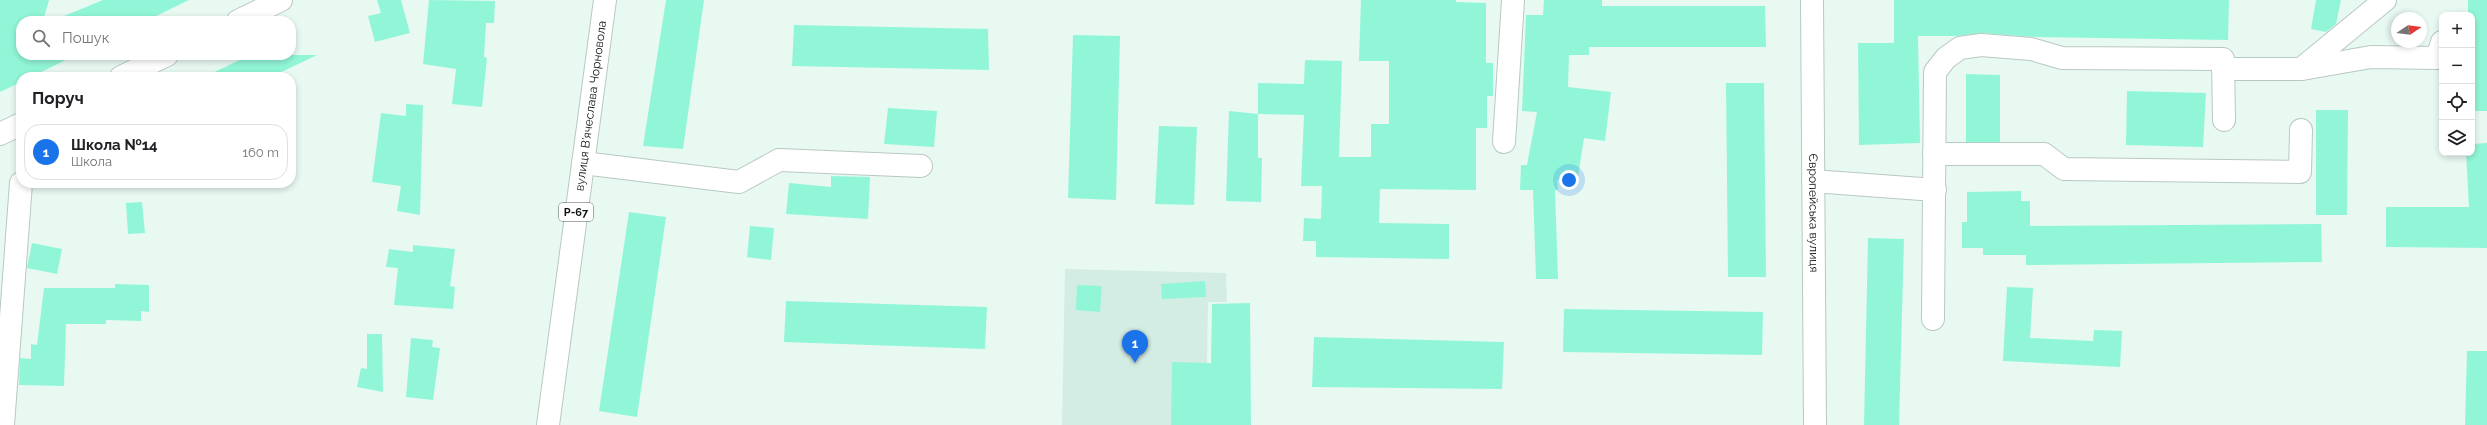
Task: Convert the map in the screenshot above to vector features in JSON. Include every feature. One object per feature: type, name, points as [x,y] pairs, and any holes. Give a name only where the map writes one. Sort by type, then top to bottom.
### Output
[{"type":"street","points":[[248,16],[282,0]]},
{"type":"street","name":"вулиця В'ячеслава Чорновола","points":[[548,425],[605,0]]},
{"type":"street","points":[[1504,142],[1513,0]]},
{"type":"street","name":"Європейська вулиця","points":[[1812,0],[1814,425]]},
{"type":"street","points":[[2301,69],[2385,0]]},
{"type":"street","points":[[1933,319],[1935,72],[1946,58],[1960,48],[1981,46],[2031,49],[2062,58],[2223,59],[2224,120]]},
{"type":"street","points":[[2223,69],[2301,69],[2371,57],[2438,58],[2440,48]]},
{"type":"street","points":[[130,72],[156,60]]},
{"type":"street","points":[[0,134],[16,126]]},
{"type":"street","points":[[1934,154],[2044,154],[2064,169],[2300,172],[2301,130]]},
{"type":"street","points":[[583,163],[738,182],[779,160],[921,166]]},
{"type":"street","points":[[1813,181],[1935,190]]},
{"type":"street","points":[[3,425],[21,188]]},
{"type":"shaded area","points":[[1065,269],[1226,273],[1227,302],[1208,302],[1206,425],[1062,425]]},
{"type":"building","points":[[0,0],[49,0],[44,16],[16,16],[16,60],[66,60],[41,72],[16,72],[16,84],[0,92]]},
{"type":"building","points":[[103,0],[189,0],[156,16],[64,16]]},
{"type":"building","points":[[377,0],[401,0],[410,33],[375,42],[368,16],[381,13]]},
{"type":"building","points":[[429,0],[495,1],[494,23],[486,23],[484,57],[487,58],[482,107],[452,104],[456,69],[423,64]]},
{"type":"building","points":[[666,0],[704,0],[683,149],[643,146]]},
{"type":"building","points":[[1361,0],[1456,0],[1456,2],[1486,3],[1486,63],[1493,63],[1493,96],[1487,96],[1487,128],[1476,128],[1476,190],[1380,189],[1379,223],[1449,224],[1449,259],[1316,257],[1316,241],[1303,241],[1304,218],[1321,219],[1322,186],[1301,186],[1304,115],[1258,114],[1258,83],[1304,84],[1305,60],[1342,61],[1339,157],[1371,157],[1371,124],[1389,124],[1389,61],[1359,61]]},
{"type":"building","points":[[1544,0],[1602,0],[1602,6],[1765,6],[1766,47],[1589,47],[1589,55],[1569,55],[1568,87],[1611,92],[1605,141],[1584,138],[1577,183],[1557,180],[1558,190],[1555,190],[1558,279],[1536,279],[1533,190],[1520,190],[1521,165],[1527,165],[1537,112],[1522,111],[1526,15],[1543,15]]},
{"type":"building","points":[[1894,0],[2229,0],[2228,40],[2035,37],[1982,33],[1957,36],[1918,36],[1920,143],[1859,145],[1858,43],[1894,43]]},
{"type":"building","points":[[2316,0],[2341,0],[2336,24],[2326,32],[2311,29]]},
{"type":"building","points":[[2468,0],[2487,0],[2487,111],[2475,111],[2475,12],[2468,12]]},
{"type":"building","points":[[794,25],[988,29],[989,70],[792,66]]},
{"type":"building","points":[[1073,35],[1120,36],[1116,200],[1068,198]]},
{"type":"building","points":[[296,55],[317,55],[281,72],[214,72],[240,60],[296,60]]},
{"type":"building","points":[[1966,74],[2000,75],[2000,142],[1966,142]]},
{"type":"building","points":[[1726,83],[1764,83],[1766,277],[1728,277]]},
{"type":"building","points":[[2127,91],[2206,93],[2203,147],[2126,145]]},
{"type":"building","points":[[406,104],[423,105],[420,215],[397,211],[401,186],[372,182],[381,113],[406,116]]},
{"type":"building","points":[[888,108],[937,111],[934,147],[884,144]]},
{"type":"building","points":[[2316,110],[2348,110],[2347,215],[2316,215]]},
{"type":"building","points":[[1229,111],[1258,114],[1258,158],[1262,158],[1261,202],[1226,201]]},
{"type":"building","points":[[1159,126],[1197,127],[1194,205],[1155,204]]},
{"type":"building","points":[[2487,143],[2487,248],[2386,247],[2386,207],[2469,207],[2466,156],[2475,156],[2475,144]]},
{"type":"building","points":[[831,176],[870,177],[868,219],[786,214],[789,183],[831,187]]},
{"type":"building","points":[[2021,191],[2021,201],[2030,201],[2030,226],[2321,224],[2322,262],[2026,265],[2026,255],[1983,255],[1983,248],[1962,248],[1962,222],[1967,222],[1967,192]]},
{"type":"building","points":[[142,202],[145,233],[128,234],[126,203]]},
{"type":"building","points":[[629,212],[666,217],[637,417],[599,411]]},
{"type":"building","points":[[750,226],[774,228],[771,260],[747,257]]},
{"type":"building","points":[[1868,238],[1904,239],[1899,425],[1864,425]]},
{"type":"building","points":[[32,243],[62,249],[57,274],[27,268]]},
{"type":"building","points":[[413,245],[455,249],[450,286],[455,287],[453,309],[394,305],[398,268],[386,267],[389,249],[413,252]]},
{"type":"building","points":[[1205,281],[1206,297],[1162,299],[1161,284]]},
{"type":"building","points":[[115,284],[149,285],[149,312],[141,311],[141,321],[106,320],[106,324],[66,324],[64,386],[19,385],[20,358],[31,359],[31,344],[37,345],[44,288],[115,288]]},
{"type":"building","points":[[1077,285],[1102,286],[1100,312],[1076,310]]},
{"type":"building","points":[[2007,287],[2033,288],[2030,338],[2093,341],[2094,330],[2122,331],[2120,367],[2003,361]]},
{"type":"building","points":[[786,301],[987,307],[985,349],[784,342]]},
{"type":"building","points":[[1250,303],[1251,425],[1171,425],[1172,362],[1211,363],[1212,304]]},
{"type":"building","points":[[1564,309],[1763,312],[1762,355],[1563,352]]},
{"type":"building","points":[[367,334],[382,334],[383,392],[357,387],[361,368],[367,369]]},
{"type":"building","points":[[1314,337],[1504,342],[1502,389],[1312,387]]},
{"type":"building","points":[[411,338],[433,340],[432,347],[440,348],[433,400],[406,397]]},
{"type":"building","points":[[2467,351],[2487,351],[2487,425],[2465,425]]},
{"type":"place","name":"Школа №14","points":[[1135,363]]}]
